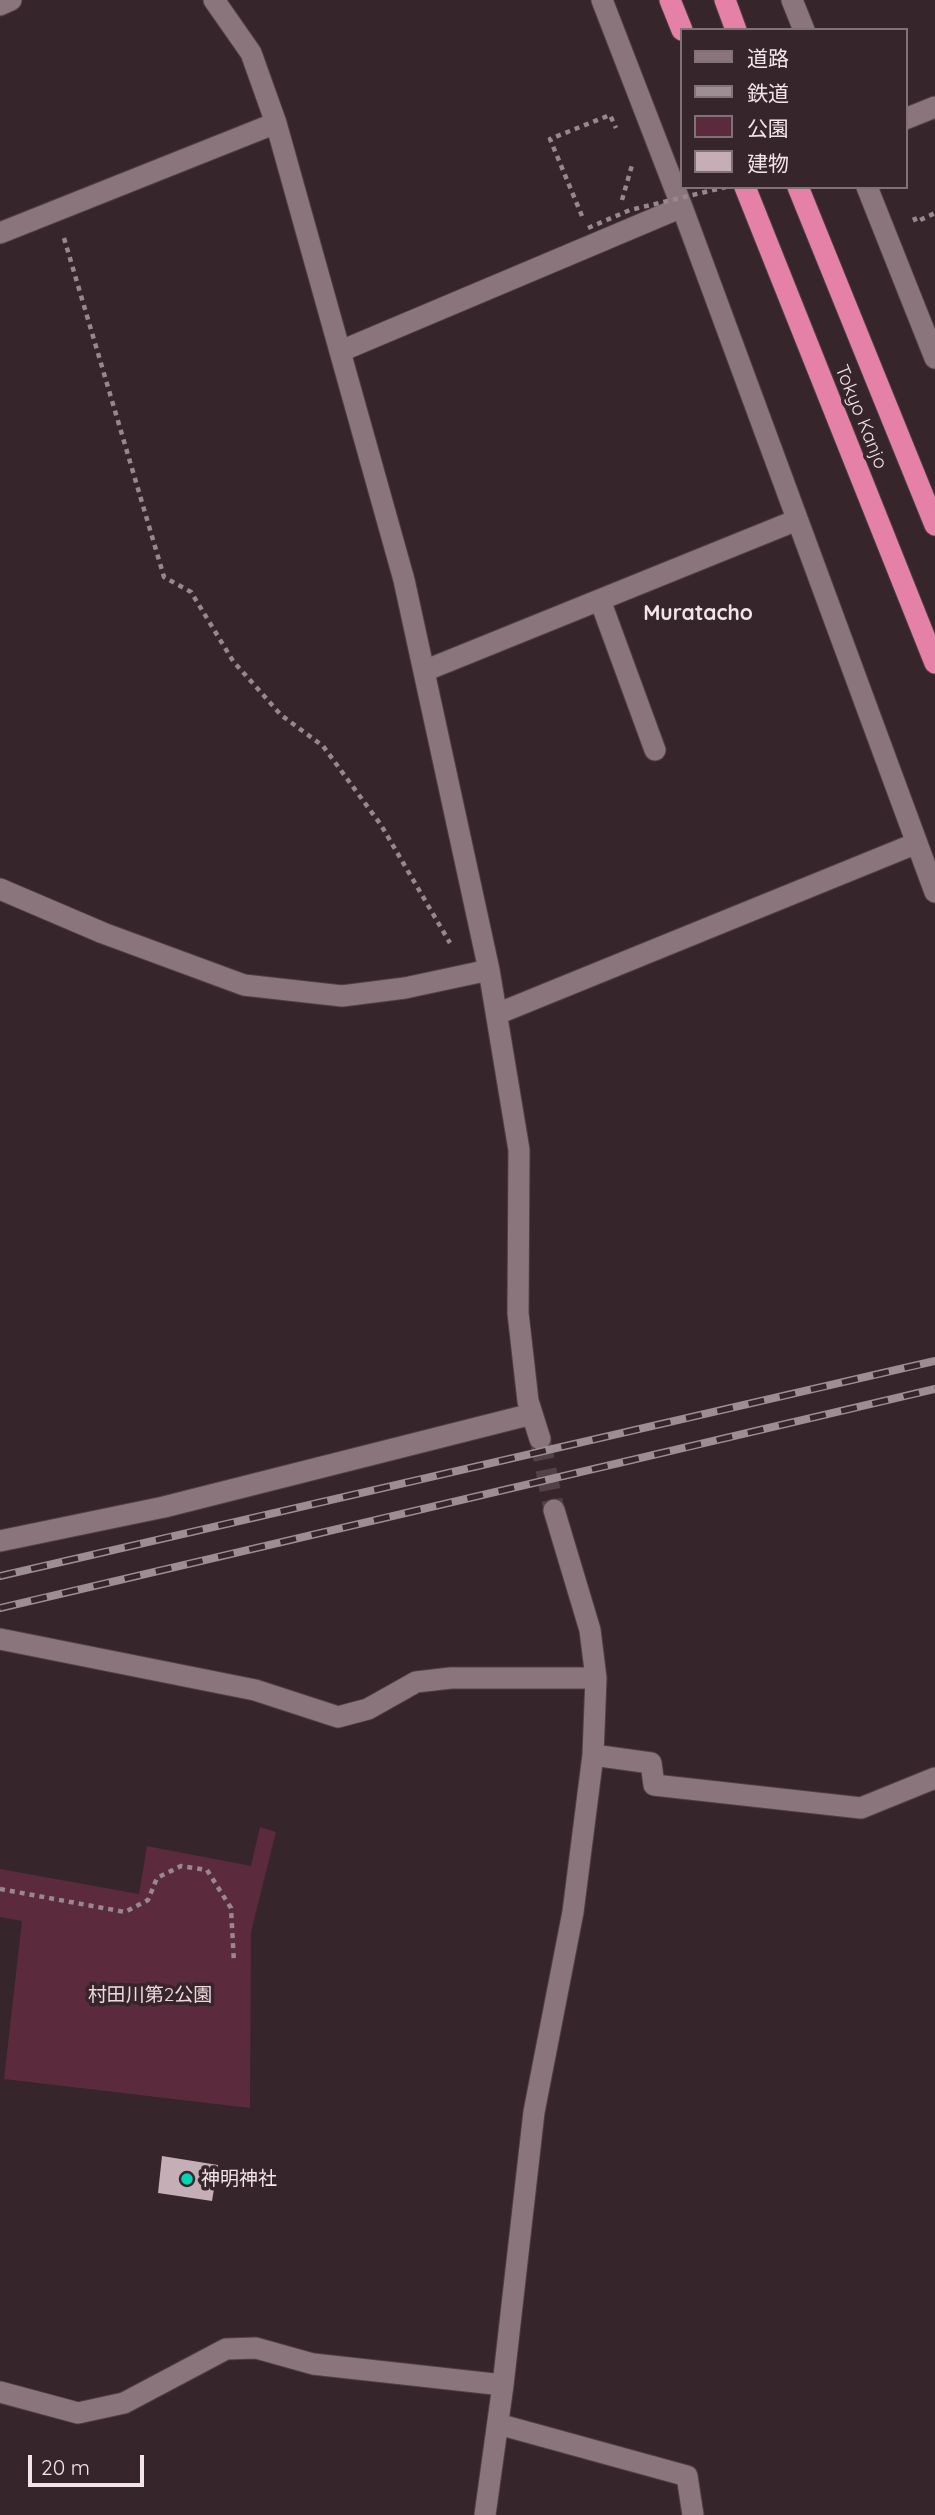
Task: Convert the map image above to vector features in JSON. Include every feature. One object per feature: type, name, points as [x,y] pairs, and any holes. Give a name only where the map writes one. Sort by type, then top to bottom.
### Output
[{"type":"highway","points":[[670,0],[681,28]]},
{"type":"highway","points":[[725,0],[735,28]]},
{"type":"highway","name":"Tokyo Kanjo","points":[[746,189],[935,663]]},
{"type":"highway","name":"Tokyo Kanjo","points":[[799,189],[935,525]]},
{"type":"street","points":[[0,5],[11,0]]},
{"type":"street","points":[[214,0],[251,53],[276,123],[404,580],[488,965],[519,1150],[518,1313],[532,1414],[540,1439]]},
{"type":"street","points":[[601,0],[682,207],[935,892]]},
{"type":"street","points":[[792,0],[803,28]]},
{"type":"street","points":[[907,118],[935,107]]},
{"type":"street","points":[[0,233],[276,123]]},
{"type":"street","points":[[868,189],[935,358]]},
{"type":"street","points":[[341,351],[682,207]]},
{"type":"street","points":[[424,671],[797,520]]},
{"type":"street","points":[[600,600],[655,750]]},
{"type":"street","points":[[497,1014],[917,843]]},
{"type":"street","points":[[0,889],[103,933],[244,985],[342,996],[405,988],[488,965]]},
{"type":"street","points":[[0,1541],[164,1507],[532,1414]]},
{"type":"street","points":[[485,2515],[503,2385],[534,2112],[573,1912],[593,1755],[596,1678],[590,1630],[554,1510]]},
{"type":"street","points":[[0,1639],[255,1690],[338,1717],[368,1709],[416,1682],[451,1678],[596,1678]]},
{"type":"street","points":[[593,1755],[651,1763],[654,1785],[861,1808],[935,1778]]},
{"type":"street","points":[[0,2392],[78,2413],[124,2403],[226,2349],[256,2348],[313,2364],[503,2385]]},
{"type":"street","points":[[498,2424],[687,2476],[693,2515]]},
{"type":"path","points":[[621,141],[610,115],[550,139],[587,228],[630,210],[718,189]]},
{"type":"path","points":[[621,204],[633,166],[627,153]]},
{"type":"path","points":[[911,210],[916,222],[935,214]]},
{"type":"path","points":[[56,211],[164,577],[191,592],[233,661],[281,715],[323,746],[381,825],[450,944],[488,965]]},
{"type":"path","points":[[0,1889],[125,1912],[148,1900],[157,1878],[181,1866],[206,1870],[231,1908],[234,1963]]},
{"type":"green space","name":"村田川第2公園","points":[[260,1827],[276,1832],[251,1932],[250,2108],[4,2079],[22,1921],[0,1917],[0,1869],[139,1894],[147,1846],[251,1866]]},
{"type":"building","name":"神明神社","points":[[162,2156],[218,2165],[212,2201],[158,2193]]},
{"type":"tunnel","points":[[540,1439],[554,1510]]},
{"type":"railway","points":[[0,1576],[935,1361]]},
{"type":"railway","points":[[0,1608],[935,1389]]},
{"type":"place","name":"神明神社","points":[[187,2179]]},
{"type":"district","name":"Muratacho","points":[[698,614]]}]
